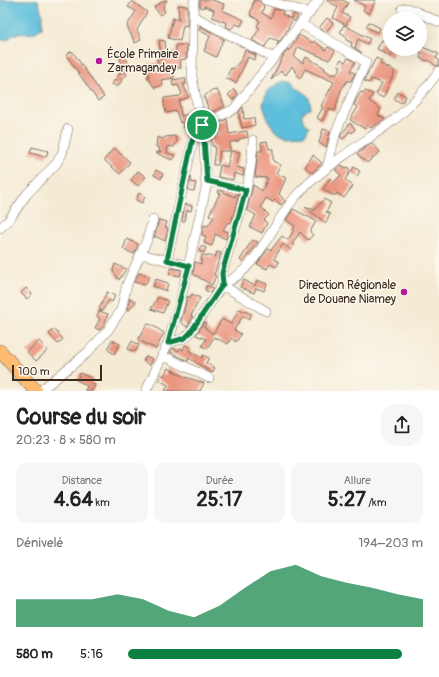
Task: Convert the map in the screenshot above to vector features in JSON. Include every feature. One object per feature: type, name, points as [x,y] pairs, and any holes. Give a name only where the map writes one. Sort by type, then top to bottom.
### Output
[{"type":"highway","points":[[0,351],[36,391]]},
{"type":"highway","points":[[0,361],[27,391]]},
{"type":"street","points":[[146,391],[168,343],[189,266],[207,181],[202,125],[192,77],[194,0]]},
{"type":"street","points":[[265,0],[310,13]]},
{"type":"street","points":[[167,260],[195,132],[202,125],[234,108],[319,0]]},
{"type":"street","points":[[402,9],[408,8],[439,22]]},
{"type":"street","points":[[193,16],[274,58]]},
{"type":"street","points":[[301,24],[366,62],[336,132],[326,168]]},
{"type":"street","points":[[168,343],[185,338],[190,333],[223,285],[232,281],[252,260],[296,197],[326,168],[395,118],[422,93],[439,71]]},
{"type":"street","points":[[0,228],[8,221],[27,194],[56,164],[62,154],[68,129]]},
{"type":"street","points":[[223,285],[222,273],[246,190],[251,167],[253,140]]},
{"type":"street","points":[[207,181],[246,190]]},
{"type":"street","points":[[40,391],[87,354],[108,330],[120,310],[127,284],[154,220]]},
{"type":"street","points":[[140,254],[189,266]]},
{"type":"street","points":[[223,285],[266,311]]},
{"type":"street","points":[[162,355],[209,378]]},
{"type":"water","points":[[0,0],[38,0],[42,14],[42,28],[33,33],[13,34],[9,39],[0,39]]},
{"type":"water","points":[[282,81],[292,83],[309,97],[311,108],[302,113],[302,118],[309,128],[305,135],[286,136],[275,131],[268,120],[263,104],[267,91]]},
{"type":"building","points":[[167,0],[163,7],[165,12],[160,15],[154,7]]},
{"type":"building","points":[[200,0],[212,0],[224,4],[222,10],[244,20],[241,26],[236,24],[231,29],[226,26],[227,23],[212,17],[214,10],[204,6],[204,8],[200,7]]},
{"type":"building","points":[[254,0],[259,1],[264,6],[262,13],[271,18],[274,9],[283,11],[282,14],[291,19],[293,14],[298,16],[295,21],[292,20],[277,45],[279,41],[270,38],[265,47],[252,40],[260,28],[257,27],[260,21],[250,15]]},
{"type":"building","points":[[326,0],[343,0],[348,3],[342,13],[350,17],[346,25],[333,18],[338,7]]},
{"type":"building","points":[[354,0],[376,0],[369,14],[363,10],[365,6]]},
{"type":"building","points":[[132,1],[147,12],[137,30],[141,40],[135,43],[127,26],[136,11],[128,7]]},
{"type":"building","points":[[178,5],[187,6],[187,26],[183,25],[180,41],[168,38],[173,18],[179,20]]},
{"type":"building","points":[[327,18],[333,23],[326,32],[319,28]]},
{"type":"building","points":[[369,22],[380,28],[378,33],[366,27]]},
{"type":"building","points":[[344,25],[370,39],[367,44],[358,39],[355,48],[362,53],[351,46],[352,43],[346,40],[347,37],[340,32]]},
{"type":"building","points":[[200,26],[225,40],[223,40],[216,57],[204,51],[210,36],[199,30]]},
{"type":"building","points":[[299,35],[313,43],[314,41],[326,50],[328,47],[335,51],[329,60],[298,47],[294,57],[303,63],[306,57],[325,68],[324,69],[332,75],[333,73],[336,75],[341,66],[338,65],[341,59],[345,62],[348,58],[355,62],[350,71],[355,73],[351,81],[347,81],[341,90],[335,111],[328,109],[322,121],[317,118],[323,107],[321,106],[334,82],[305,69],[300,79],[292,66],[286,75],[281,71],[271,80],[283,56],[288,49],[289,51]]},
{"type":"building","points":[[159,40],[165,41],[166,53],[176,52],[176,45],[187,45],[186,59],[180,60],[181,68],[173,68],[174,78],[161,80],[163,85],[155,88],[147,77],[149,77],[147,70],[149,70],[148,64],[158,63],[157,59],[161,58]]},
{"type":"building","points":[[382,40],[383,40],[383,52],[377,49]]},
{"type":"building","points":[[427,49],[439,54],[436,58],[439,60],[439,65],[436,66],[428,60],[427,61],[420,58],[421,56],[427,56]]},
{"type":"building","points":[[118,50],[124,52],[128,63],[123,66],[119,57],[116,56]]},
{"type":"building","points":[[245,50],[256,55],[254,60],[248,57],[236,83],[226,78],[231,68],[233,69],[241,60]]},
{"type":"building","points":[[72,51],[104,97],[98,101],[66,55]]},
{"type":"building","points":[[376,58],[382,61],[380,64],[395,71],[383,98],[376,94],[382,83],[371,79],[369,83],[364,81]]},
{"type":"building","points":[[124,70],[127,75],[121,79],[122,81],[117,87],[113,84],[111,85],[120,73]]},
{"type":"building","points":[[185,78],[186,84],[183,84],[189,97],[179,101],[181,116],[188,114],[190,120],[194,119],[189,130],[184,128],[182,122],[180,123],[176,111],[166,113],[164,104],[164,98],[180,96],[182,94],[178,85],[173,86],[172,80]]},
{"type":"building","points":[[234,89],[238,94],[233,100],[228,95]]},
{"type":"building","points":[[217,90],[225,106],[210,113],[204,97],[210,91]]},
{"type":"building","points":[[365,91],[373,94],[369,101],[381,109],[378,115],[385,119],[371,128],[367,125],[365,129],[350,120],[358,107],[354,105],[356,100],[361,92],[364,93]]},
{"type":"building","points":[[398,92],[406,96],[402,103],[394,99]]},
{"type":"building","points":[[243,107],[244,119],[254,118],[255,125],[242,128],[238,113]]},
{"type":"building","points":[[227,119],[229,134],[247,131],[248,137],[239,139],[239,141],[230,142],[230,151],[220,151],[218,165],[213,165],[215,146],[212,146],[211,136],[220,134],[216,125]]},
{"type":"building","points":[[350,123],[355,129],[352,133],[350,131],[343,139],[341,138],[341,135]]},
{"type":"building","points":[[323,129],[330,131],[326,147],[319,143]]},
{"type":"building","points":[[175,136],[177,141],[174,147],[168,146],[167,153],[175,155],[172,160],[156,153],[161,152],[159,151],[160,148],[156,147],[157,137],[164,139],[165,137]]},
{"type":"building","points":[[267,141],[269,149],[273,149],[273,161],[281,165],[276,173],[286,178],[279,194],[285,201],[281,205],[275,200],[273,202],[266,198],[261,207],[269,215],[264,220],[267,223],[262,233],[250,227],[256,215],[247,210],[253,185],[262,191],[268,178],[255,177],[258,151],[262,151],[261,142]]},
{"type":"building","points":[[372,143],[380,152],[367,163],[357,154]]},
{"type":"building","points":[[32,147],[48,151],[46,157],[30,153]]},
{"type":"building","points":[[114,148],[130,162],[120,174],[104,160]]},
{"type":"building","points":[[231,151],[240,152],[236,167],[244,169],[243,176],[234,173],[233,180],[218,177],[220,165],[227,167]]},
{"type":"building","points":[[313,155],[322,163],[312,173],[305,167]]},
{"type":"building","points":[[341,165],[346,168],[348,167],[350,172],[345,180],[353,186],[344,198],[337,193],[336,195],[332,195],[323,189],[330,178],[333,183],[341,175],[335,170]]},
{"type":"building","points":[[354,167],[360,171],[357,176],[351,172]]},
{"type":"building","points":[[156,170],[163,174],[161,179],[154,175]]},
{"type":"building","points":[[138,171],[146,177],[138,186],[131,180]]},
{"type":"building","points":[[191,177],[191,182],[196,183],[194,191],[188,190]]},
{"type":"building","points":[[219,190],[235,197],[236,194],[239,194],[231,223],[228,222],[223,230],[228,232],[226,239],[215,234],[212,246],[204,243],[206,236],[202,235],[204,225],[208,226],[214,217],[209,215],[220,193],[218,193]]},
{"type":"building","points":[[139,193],[145,197],[142,203],[136,200]]},
{"type":"building","points":[[324,199],[331,203],[326,212],[330,214],[326,223],[305,207],[315,210]]},
{"type":"building","points":[[185,204],[192,206],[191,211],[187,210],[185,221],[182,221]]},
{"type":"building","points":[[293,209],[316,221],[310,232],[313,235],[308,240],[300,232],[292,244],[294,245],[291,250],[283,244],[274,259],[279,262],[276,267],[270,264],[267,269],[257,264],[268,249],[271,250],[282,236],[288,240],[295,226],[286,220]]},
{"type":"building","points":[[159,220],[167,222],[165,227],[168,228],[165,241],[155,236],[154,238]]},
{"type":"building","points":[[127,239],[138,244],[134,254],[123,249]]},
{"type":"building","points":[[252,240],[258,242],[243,262],[240,260]]},
{"type":"building","points":[[201,246],[206,248],[204,253],[199,251]]},
{"type":"building","points":[[217,252],[221,253],[214,275],[216,276],[212,285],[193,274],[195,262],[201,264],[202,255],[215,257]]},
{"type":"building","points":[[115,264],[126,269],[119,280],[113,271]]},
{"type":"building","points":[[171,268],[181,270],[180,276],[169,274]]},
{"type":"building","points":[[139,273],[150,276],[145,285],[134,282]]},
{"type":"building","points":[[156,279],[168,283],[166,291],[153,286]]},
{"type":"building","points":[[244,280],[255,286],[257,280],[267,284],[264,291],[256,288],[254,293],[240,287]]},
{"type":"building","points":[[207,285],[213,288],[210,293],[205,290]]},
{"type":"building","points":[[26,288],[32,294],[27,299],[21,293]]},
{"type":"building","points":[[107,292],[115,296],[112,302],[109,300],[102,311],[99,309]]},
{"type":"building","points":[[192,294],[200,298],[191,316],[193,317],[187,327],[181,322],[187,298],[188,296],[190,298]]},
{"type":"building","points":[[158,297],[168,301],[163,313],[151,309]]},
{"type":"building","points":[[130,298],[136,302],[129,310],[127,310]]},
{"type":"building","points":[[239,309],[252,314],[249,319],[243,316],[234,330],[241,334],[236,342],[231,338],[228,344],[214,337],[207,349],[202,346],[206,339],[196,335],[204,322],[206,323],[204,327],[213,334],[222,319],[231,324]]},
{"type":"building","points":[[99,311],[108,314],[104,325],[100,330],[95,328],[100,319],[97,316]]},
{"type":"building","points":[[147,324],[152,325],[164,333],[156,349],[138,340]]},
{"type":"building","points":[[54,329],[63,339],[58,344],[49,334]]},
{"type":"building","points":[[112,340],[120,344],[114,354],[107,349]]},
{"type":"building","points":[[39,341],[48,350],[36,361],[27,352]]},
{"type":"building","points":[[132,341],[139,345],[135,352],[128,349]]},
{"type":"building","points":[[185,345],[191,348],[189,351],[202,358],[203,355],[209,358],[206,363],[215,368],[212,373],[189,358],[188,361],[170,352],[173,348],[178,351],[180,348],[183,350]]},
{"type":"building","points":[[146,356],[153,359],[150,365],[143,361]]},
{"type":"building","points":[[168,368],[185,377],[204,383],[200,391],[165,391],[168,385],[159,380],[161,374],[164,376]]},
{"type":"building","points":[[80,373],[93,379],[91,382],[95,385],[92,391],[85,391],[87,386],[77,380]]},
{"type":"place","name":"École Primaire Zarmagandey","points":[[99,61]]},
{"type":"place","name":"Direction Régionale de Douane Niamey","points":[[404,292]]},
{"type":"route","points":[[202,125],[207,181],[246,190],[244,204],[222,273],[223,284],[190,333],[185,338],[168,343],[189,266],[167,260],[193,138],[197,129],[202,125]]}]
